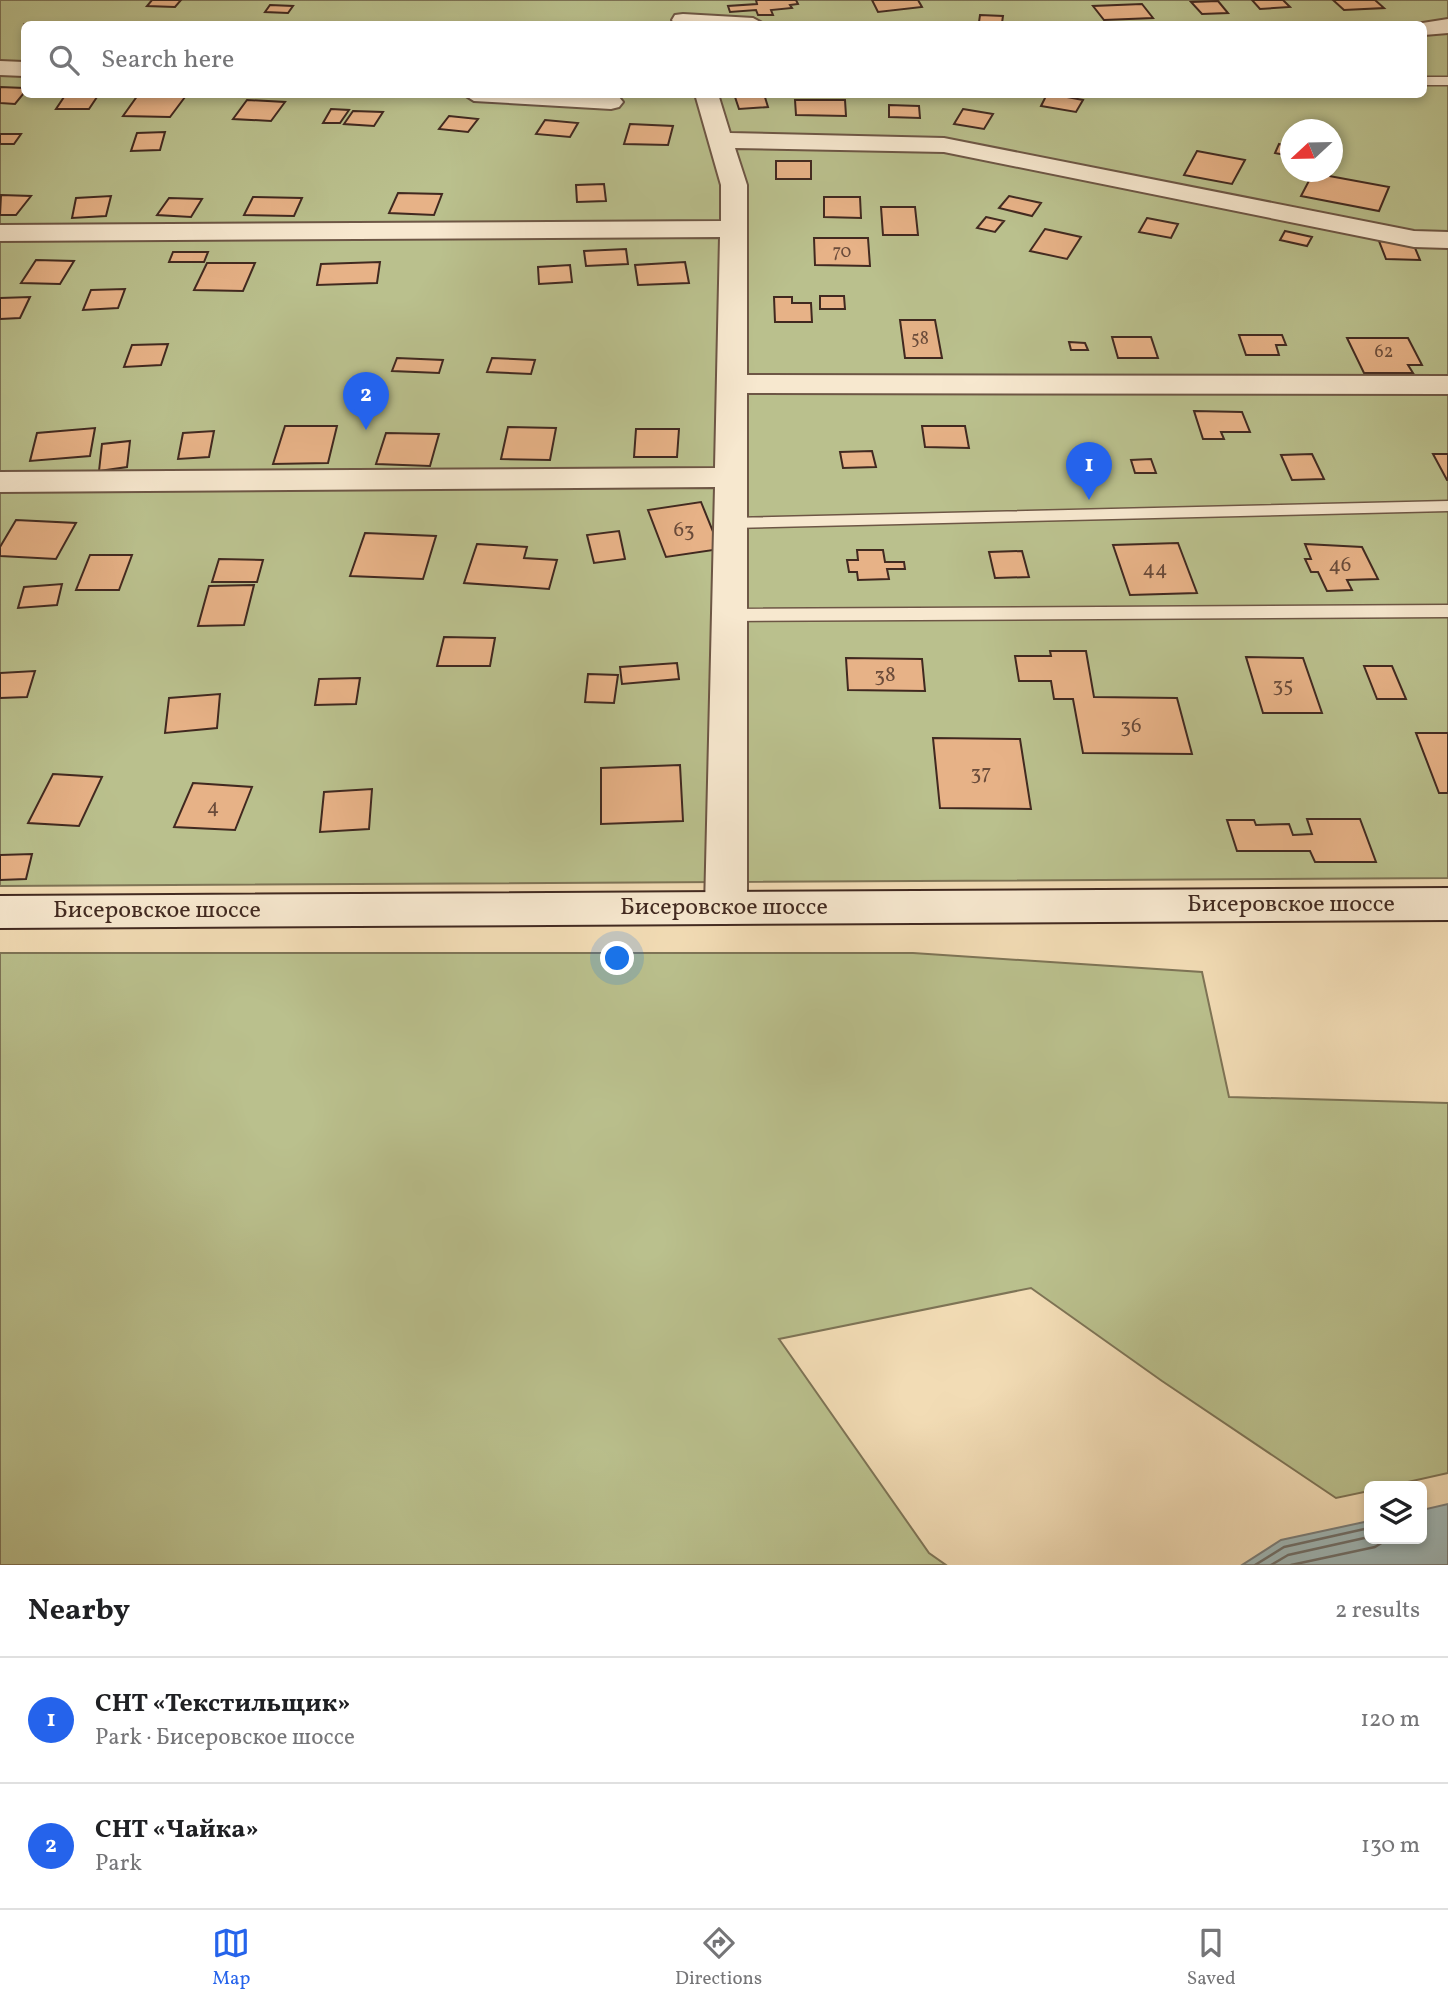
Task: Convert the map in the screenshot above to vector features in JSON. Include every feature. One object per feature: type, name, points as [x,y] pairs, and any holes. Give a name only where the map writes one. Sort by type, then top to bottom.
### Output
[{"type":"street","points":[[681,15],[729,21]]},
{"type":"street","points":[[1427,28],[1448,26]]},
{"type":"street","points":[[0,68],[21,69]]},
{"type":"street","points":[[542,98],[611,102]]},
{"type":"street","points":[[707,98],[734,185],[726,908]]},
{"type":"street","points":[[720,140],[944,145],[1414,239],[1448,240]]},
{"type":"street","points":[[0,233],[733,229]]},
{"type":"street","points":[[732,383],[1448,385]]},
{"type":"street","points":[[0,482],[731,477]]},
{"type":"street","name":"Бисеровское шоссе","points":[[0,912],[1448,904]]},
{"type":"lane","points":[[1427,81],[1448,81]]},
{"type":"lane","points":[[731,523],[1448,506]]},
{"type":"lane","points":[[729,615],[1448,611]]},
{"type":"green space","points":[[0,0],[1448,0],[1448,878],[0,886]]},
{"type":"green space","points":[[0,953],[913,953],[1202,972],[1229,1097],[1448,1103],[1448,1473],[1412,1481],[1364,1481],[1364,1492],[1336,1498],[1162,1381],[1031,1288],[779,1339],[929,1553],[946,1565],[0,1565]]},
{"type":"water","points":[[1448,1504],[1448,1565],[1242,1565],[1281,1540],[1364,1522],[1364,1544],[1427,1544],[1427,1509]]},
{"type":"building","points":[[152,0],[181,0],[175,7],[147,6]]},
{"type":"building","points":[[756,0],[796,0],[798,4],[790,5],[792,8],[771,10],[773,15],[758,15],[756,10],[730,12],[728,6],[757,4]]},
{"type":"building","points":[[872,0],[918,0],[922,7],[878,12]]},
{"type":"building","points":[[1252,0],[1283,0],[1290,7],[1260,9]]},
{"type":"building","points":[[1333,0],[1375,0],[1384,8],[1344,10]]},
{"type":"building","points":[[1218,1],[1228,13],[1202,14],[1191,2]]},
{"type":"building","points":[[1142,4],[1153,18],[1104,20],[1093,6]]},
{"type":"building","points":[[270,5],[293,6],[288,13],[265,12]]},
{"type":"building","points":[[980,15],[1003,16],[1002,21],[979,21]]},
{"type":"building","points":[[0,87],[21,88],[21,97],[15,104],[0,103]]},
{"type":"building","points":[[63,98],[96,98],[89,109],[56,109]]},
{"type":"building","points":[[136,98],[184,98],[170,117],[123,116]]},
{"type":"building","points":[[735,98],[765,98],[768,107],[739,109]]},
{"type":"building","points":[[1045,98],[1083,100],[1076,112],[1041,106]]},
{"type":"building","points":[[247,100],[285,102],[271,121],[233,119]]},
{"type":"building","points":[[795,100],[845,100],[846,116],[796,115]]},
{"type":"building","points":[[889,105],[919,106],[920,118],[889,117]]},
{"type":"building","points":[[331,109],[349,110],[340,123],[323,123]]},
{"type":"building","points":[[963,109],[993,114],[984,129],[954,124]]},
{"type":"building","points":[[353,111],[383,112],[374,126],[344,124]]},
{"type":"building","points":[[449,116],[478,119],[468,132],[439,129]]},
{"type":"building","points":[[545,120],[578,123],[570,137],[536,134]]},
{"type":"building","points":[[630,124],[673,126],[668,145],[624,144]]},
{"type":"building","points":[[165,132],[160,150],[131,151],[137,133]]},
{"type":"building","points":[[0,134],[21,134],[14,144],[0,144]]},
{"type":"building","points":[[1197,151],[1245,160],[1232,184],[1184,175]]},
{"type":"building","points":[[776,161],[811,161],[811,179],[776,179]]},
{"type":"building","points":[[1343,179],[1389,187],[1379,211],[1301,196],[1308,182],[1343,182]]},
{"type":"building","points":[[604,184],[606,201],[577,202],[576,185]]},
{"type":"building","points":[[398,193],[442,194],[434,215],[389,213]]},
{"type":"building","points":[[1,195],[31,196],[16,215],[0,215]]},
{"type":"building","points":[[111,196],[106,216],[72,218],[76,198]]},
{"type":"building","points":[[1009,196],[1041,203],[1032,216],[999,208]]},
{"type":"building","points":[[253,197],[302,198],[294,216],[244,215]]},
{"type":"building","points":[[824,197],[860,197],[861,218],[824,217]]},
{"type":"building","points":[[169,198],[202,199],[191,217],[157,215]]},
{"type":"building","points":[[881,207],[915,207],[918,235],[883,235]]},
{"type":"building","points":[[986,217],[1004,221],[995,232],[977,228]]},
{"type":"building","points":[[1147,218],[1178,224],[1171,238],[1139,232]]},
{"type":"building","points":[[1045,229],[1081,237],[1067,259],[1030,251]]},
{"type":"building","points":[[1285,231],[1312,237],[1307,246],[1280,240]]},
{"type":"building","points":[[814,238],[868,238],[870,266],[815,265]]},
{"type":"building","points":[[1379,241],[1413,243],[1420,260],[1386,259]]},
{"type":"building","points":[[626,249],[628,264],[586,266],[584,251]]},
{"type":"building","points":[[173,252],[208,252],[204,262],[169,262]]},
{"type":"building","points":[[36,260],[74,261],[60,284],[21,283]]},
{"type":"building","points":[[380,262],[377,283],[317,285],[321,264]]},
{"type":"building","points":[[685,262],[689,283],[638,285],[635,265]]},
{"type":"building","points":[[207,263],[255,263],[243,291],[194,290]]},
{"type":"building","points":[[570,265],[572,282],[539,284],[538,267]]},
{"type":"building","points":[[125,289],[118,308],[83,310],[91,290]]},
{"type":"building","points":[[820,296],[844,296],[845,309],[820,309]]},
{"type":"building","points":[[30,297],[20,318],[0,319],[0,298]]},
{"type":"building","points":[[774,297],[792,297],[792,303],[811,303],[812,322],[775,322]]},
{"type":"building","points":[[900,320],[935,320],[942,358],[905,358]]},
{"type":"building","points":[[1239,335],[1282,335],[1286,345],[1276,345],[1279,355],[1246,355]]},
{"type":"building","points":[[1112,337],[1151,337],[1158,358],[1118,358]]},
{"type":"building","points":[[1347,338],[1408,338],[1422,365],[1408,365],[1413,373],[1364,373]]},
{"type":"building","points":[[1069,342],[1085,343],[1088,350],[1071,350]]},
{"type":"building","points":[[168,344],[161,365],[124,367],[132,345]]},
{"type":"building","points":[[397,358],[443,360],[439,373],[392,371]]},
{"type":"building","points":[[492,358],[535,360],[531,374],[487,372]]},
{"type":"building","points":[[1194,411],[1242,412],[1250,432],[1221,432],[1224,439],[1203,439]]},
{"type":"building","points":[[285,426],[337,426],[328,463],[273,464]]},
{"type":"building","points":[[922,426],[965,426],[969,448],[925,447]]},
{"type":"building","points":[[508,427],[556,428],[550,460],[501,459]]},
{"type":"building","points":[[95,428],[90,456],[30,461],[37,433]]},
{"type":"building","points":[[636,429],[679,429],[677,457],[634,457]]},
{"type":"building","points":[[214,431],[209,457],[178,459],[183,433]]},
{"type":"building","points":[[386,433],[439,434],[430,466],[376,464]]},
{"type":"building","points":[[130,441],[127,467],[99,471],[102,444]]},
{"type":"building","points":[[872,451],[876,467],[843,468],[840,452]]},
{"type":"building","points":[[1312,454],[1324,479],[1292,480],[1281,455]]},
{"type":"building","points":[[1433,454],[1448,454],[1448,480],[1447,480]]},
{"type":"building","points":[[1151,459],[1156,473],[1135,473],[1131,460]]},
{"type":"building","points":[[701,502],[720,549],[666,557],[648,510]]},
{"type":"building","points":[[16,520],[76,523],[56,559],[0,556],[0,547]]},
{"type":"building","points":[[619,531],[625,559],[594,563],[587,535]]},
{"type":"building","points":[[365,533],[436,536],[423,579],[350,576]]},
{"type":"building","points":[[1178,543],[1197,593],[1130,595],[1113,545]]},
{"type":"building","points":[[477,544],[527,547],[524,558],[557,560],[549,589],[464,583]]},
{"type":"building","points":[[1305,544],[1362,547],[1378,579],[1347,580],[1352,590],[1327,591],[1318,572],[1311,572],[1305,559],[1311,559]]},
{"type":"building","points":[[857,550],[883,550],[885,562],[904,562],[905,569],[887,569],[889,579],[858,580],[857,572],[849,572],[847,560],[858,560]]},
{"type":"building","points":[[1022,551],[1029,577],[995,578],[989,552]]},
{"type":"building","points":[[90,555],[132,555],[119,590],[76,590]]},
{"type":"building","points":[[219,559],[263,560],[257,582],[212,582]]},
{"type":"building","points":[[62,584],[57,605],[18,608],[24,587]]},
{"type":"building","points":[[254,585],[244,625],[198,626],[209,586]]},
{"type":"building","points":[[444,637],[495,638],[490,666],[437,666]]},
{"type":"building","points":[[1050,651],[1086,651],[1094,697],[1177,698],[1192,754],[1083,753],[1073,699],[1054,699],[1051,681],[1019,681],[1015,656],[1051,656]]},
{"type":"building","points":[[1246,657],[1303,658],[1322,713],[1263,713]]},
{"type":"building","points":[[846,658],[922,659],[925,691],[848,690]]},
{"type":"building","points":[[677,663],[679,679],[622,684],[620,667]]},
{"type":"building","points":[[1364,666],[1392,666],[1406,699],[1377,699]]},
{"type":"building","points":[[35,671],[27,697],[0,698],[0,673]]},
{"type":"building","points":[[588,674],[618,675],[614,703],[585,702]]},
{"type":"building","points":[[360,678],[356,704],[315,705],[319,679]]},
{"type":"building","points":[[220,694],[217,728],[165,733],[169,698]]},
{"type":"building","points":[[1416,733],[1448,733],[1448,793],[1439,793]]},
{"type":"building","points":[[933,738],[1020,739],[1031,809],[940,808]]},
{"type":"building","points":[[680,765],[683,821],[601,824],[601,768]]},
{"type":"building","points":[[53,774],[102,777],[79,826],[28,823]]},
{"type":"building","points":[[193,783],[252,787],[235,830],[174,827]]},
{"type":"building","points":[[372,789],[369,829],[320,832],[324,792]]},
{"type":"building","points":[[1307,819],[1360,819],[1376,862],[1315,862],[1310,851],[1237,851],[1227,820],[1254,820],[1256,825],[1289,824],[1293,835],[1312,834]]},
{"type":"building","points":[[32,854],[26,879],[0,880],[0,855]]},
{"type":"place","name":"СНТ «Чайка»","points":[[366,430]]},
{"type":"place","name":"СНТ «Текстильщик»","points":[[1089,500]]}]
